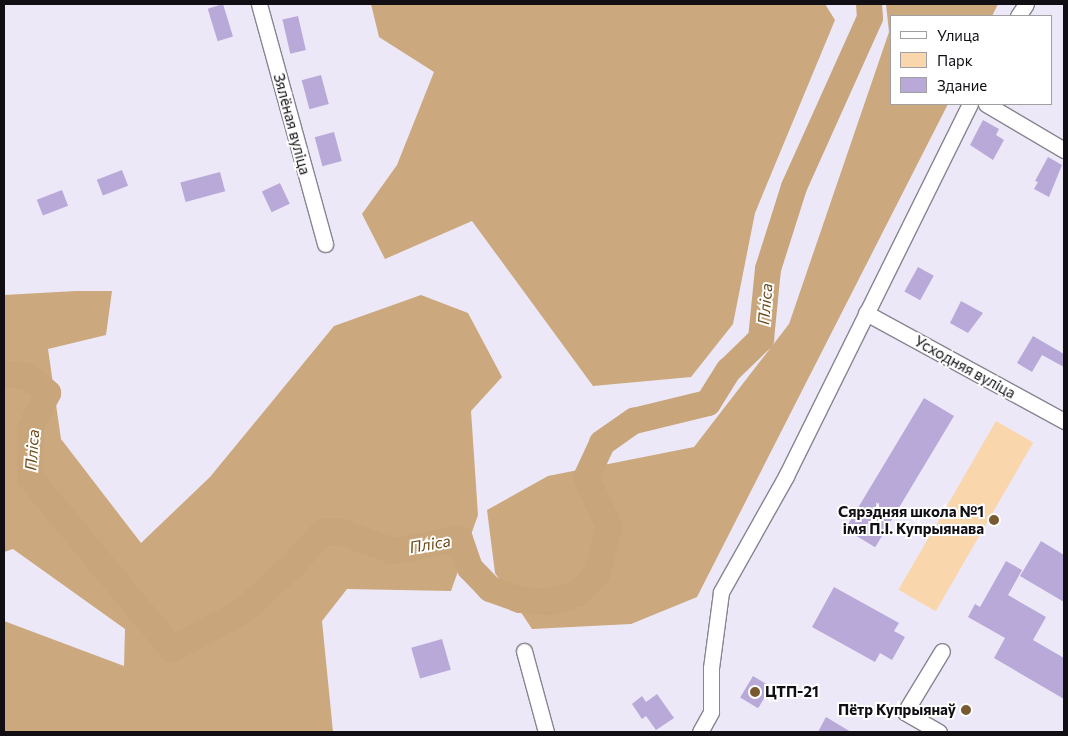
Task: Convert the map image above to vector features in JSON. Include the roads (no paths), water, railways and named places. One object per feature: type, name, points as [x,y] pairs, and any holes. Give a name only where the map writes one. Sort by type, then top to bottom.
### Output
[{"type":"street","name":"Зялёная вуліца","points":[[259,4],[325,244]]},
{"type":"street","points":[[1019,15],[1026,4]]},
{"type":"street","points":[[700,732],[711,712],[710,668],[721,592],[786,476],[970,105]]},
{"type":"street","points":[[988,105],[1064,150]]},
{"type":"street","name":"Усходняя вуліца","points":[[866,313],[1064,422]]},
{"type":"street","points":[[524,651],[546,732]]},
{"type":"street","points":[[939,732],[905,712],[942,651]]},
{"type":"waterway","name":"Пліса","points":[[4,373],[29,377],[48,393],[31,427],[30,478],[172,649],[242,612],[292,566],[323,532],[341,532],[393,551],[460,539],[470,568],[490,589],[520,600],[551,602],[579,593],[597,574],[609,526],[586,478],[602,443],[634,421],[708,403],[729,370],[761,339],[768,269],[794,187],[870,18],[869,4]]},
{"type":"place","name":"Сярэдняя школа №1 імя П.І. Купрыянава","points":[[994,520]]},
{"type":"place","name":"ЦТП-21","points":[[755,692]]},
{"type":"place","name":"Пётр Купрыянаў","points":[[966,710]]}]
